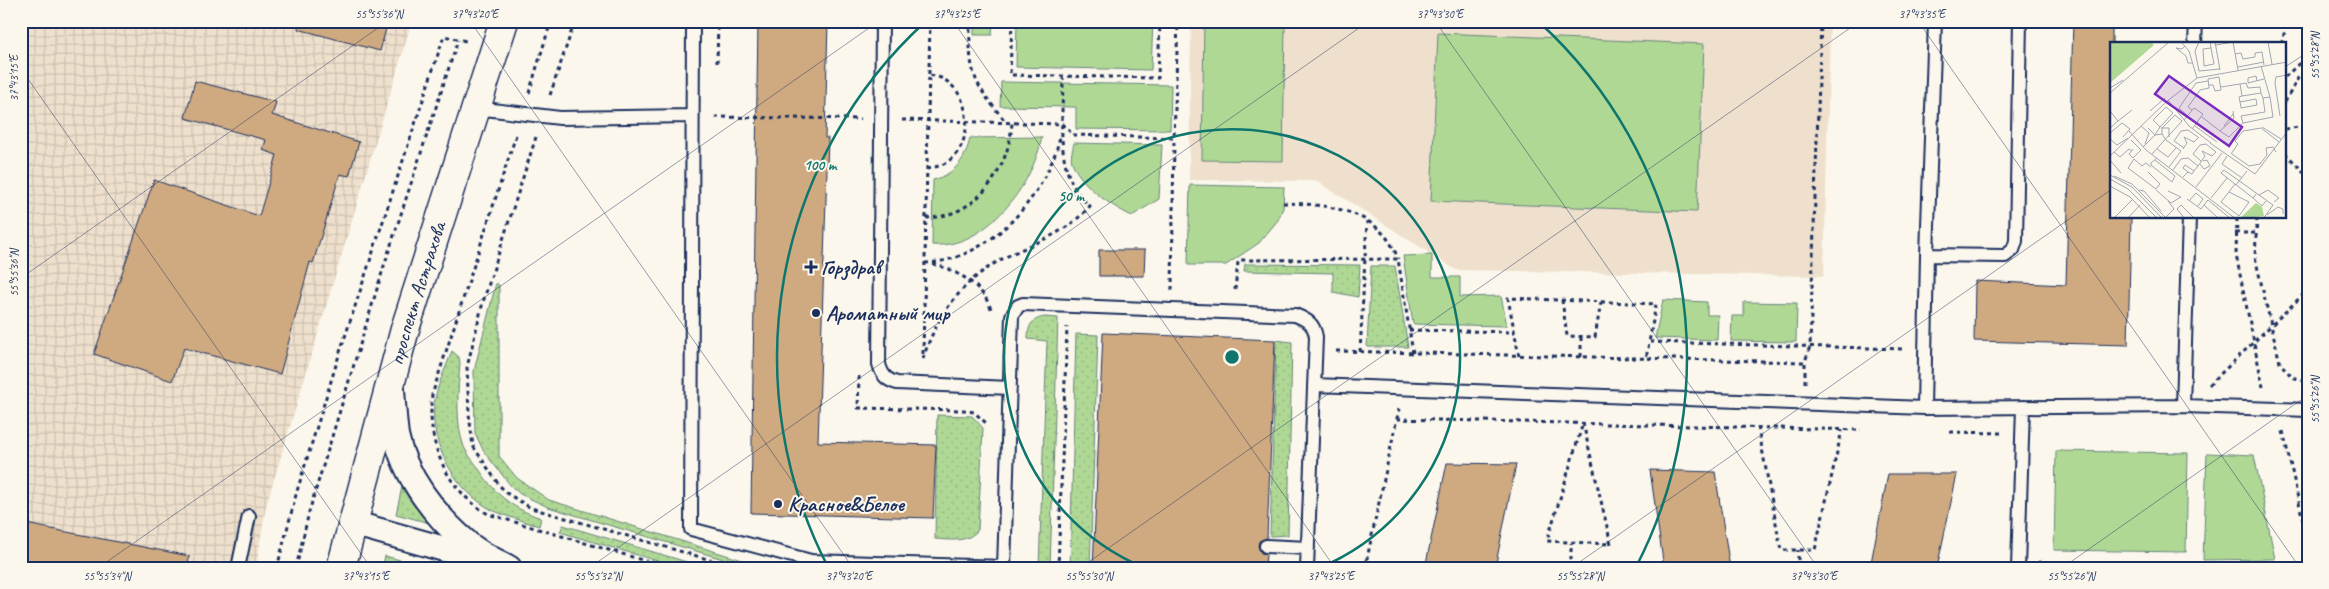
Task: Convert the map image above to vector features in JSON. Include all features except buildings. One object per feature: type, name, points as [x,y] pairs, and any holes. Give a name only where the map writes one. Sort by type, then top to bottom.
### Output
[{"type":"street","name":"проспект Астрахова","points":[[341,568],[391,380],[504,21]]},
{"type":"street","points":[[391,380],[397,436],[406,463],[419,486],[448,526],[467,543],[508,568]]},
{"type":"street","points":[[352,523],[508,568]]},
{"type":"street","points":[[486,568],[492,568]]},
{"type":"lane","points":[[693,21],[691,530],[811,561],[1004,567],[1012,316],[1014,310],[1023,304],[1296,315],[1311,323],[1315,329],[1316,351],[1307,568]]},
{"type":"lane","points":[[882,21],[879,364],[882,374],[888,381],[923,385],[1010,388]]},
{"type":"lane","points":[[1924,408],[1935,21]]},
{"type":"lane","points":[[1927,255],[2000,257],[2010,253],[2015,246],[2020,21]]},
{"type":"lane","points":[[2195,42],[2196,21]]},
{"type":"lane","points":[[476,108],[560,118],[692,116]]},
{"type":"lane","points":[[2183,406],[2189,219]]},
{"type":"lane","points":[[1314,385],[1924,408],[2183,406],[2308,410]]},
{"type":"lane","points":[[2018,564],[2023,407]]},
{"type":"lane","points":[[238,568],[249,516]]},
{"type":"lane","points":[[1266,546],[1308,548]]},
{"type":"path","points":[[551,21],[432,395],[430,411],[435,446],[441,463],[453,482],[466,497],[488,514],[669,568]]},
{"type":"path","points":[[575,21],[483,302],[469,356],[468,414],[473,446],[499,485],[508,494],[530,508],[738,568]]},
{"type":"path","points":[[717,69],[718,21]]},
{"type":"path","points":[[923,385],[930,21]]},
{"type":"path","points":[[970,21],[969,52],[975,81],[1006,122]]},
{"type":"path","points":[[1012,21],[1010,75],[1063,78],[1158,78],[1160,21]]},
{"type":"path","points":[[1172,310],[1174,138],[1178,21]]},
{"type":"path","points":[[1805,404],[1805,362],[1810,346],[1821,21]]},
{"type":"path","points":[[2282,42],[2288,21]]},
{"type":"path","points":[[277,568],[340,352],[444,36],[465,42],[473,37]]},
{"type":"path","points":[[296,568],[309,512],[381,275],[458,40]]},
{"type":"path","points":[[2286,76],[2308,55]]},
{"type":"path","points":[[2286,100],[2298,78],[2308,68]]},
{"type":"path","points":[[927,169],[942,165],[958,152],[962,143],[966,121],[963,100],[950,82],[929,75]]},
{"type":"path","points":[[923,359],[937,325],[958,293],[970,281],[1002,258],[1046,240],[1067,228],[1090,206],[1078,193],[1067,171],[1063,156],[1063,78]]},
{"type":"path","points":[[716,126],[717,107]]},
{"type":"path","points":[[692,116],[1063,124],[1073,136],[1174,138]]},
{"type":"path","points":[[926,218],[950,214],[968,205],[988,187],[1004,162],[1009,148],[1012,123]]},
{"type":"path","points":[[925,263],[952,260],[966,254],[1000,231],[1019,213],[1045,175],[1055,155],[1063,124]]},
{"type":"path","points":[[2286,129],[2299,128],[2308,130]]},
{"type":"path","points":[[2286,154],[2308,176]]},
{"type":"path","points":[[1283,203],[1332,206],[1347,210],[1367,221],[1389,242],[1398,260],[1413,353]]},
{"type":"path","points":[[2237,219],[2235,233],[2236,255],[2268,409]]},
{"type":"path","points":[[2257,219],[2255,257],[2280,363],[2292,377],[2308,382]]},
{"type":"path","points":[[1360,352],[1367,221]]},
{"type":"path","points":[[2235,233],[2256,233]]},
{"type":"path","points":[[1232,290],[1237,287],[1238,262],[1241,260],[1398,260]]},
{"type":"path","points":[[925,263],[945,268],[970,281],[986,298],[993,313]]},
{"type":"path","points":[[1172,288],[1181,289]]},
{"type":"path","points":[[2204,391],[2308,290]]},
{"type":"path","points":[[1519,356],[1508,298],[1656,304],[1646,358]]},
{"type":"path","points":[[1562,300],[1567,336],[1596,337],[1601,302]]},
{"type":"path","points":[[1058,568],[1068,306]]},
{"type":"path","points":[[1409,330],[1515,332]]},
{"type":"path","points":[[1581,336],[1581,357]]},
{"type":"path","points":[[1650,342],[1925,350]]},
{"type":"path","points":[[1316,351],[1805,362]]},
{"type":"path","points":[[859,369],[858,408],[964,410],[974,412],[987,425]]},
{"type":"path","points":[[1365,568],[1404,388]]},
{"type":"path","points":[[1397,419],[1870,430]]},
{"type":"path","points":[[1583,423],[1611,544],[1547,541],[1583,423]]},
{"type":"path","points":[[1758,427],[1781,550],[1815,550],[1842,430]]},
{"type":"path","points":[[2274,430],[2283,430],[2308,543]]},
{"type":"path","points":[[1946,432],[2022,434]]},
{"type":"path","points":[[1570,568],[1571,542]]},
{"type":"path","points":[[1798,550],[1798,568]]},
{"type":"path","points":[[2018,564],[2208,568]]},
{"type":"shaded area","points":[[21,21],[412,21],[266,506],[256,568],[21,568]]},
{"type":"shaded area","points":[[1191,21],[1830,21],[1824,276],[1456,270],[1317,181],[1189,180]]},
{"type":"green space","points":[[974,21],[993,21],[992,35],[974,35]]},
{"type":"green space","points":[[1017,21],[1153,21],[1151,70],[1016,67]]},
{"type":"green space","points":[[1204,21],[1285,21],[1283,161],[1202,160]]},
{"type":"green space","points":[[1438,33],[1704,44],[1697,212],[1431,201]]},
{"type":"green space","points":[[1001,82],[1171,85],[1170,130],[1076,129],[1076,107],[1000,106]]},
{"type":"green space","points":[[1042,137],[1029,175],[1004,210],[971,237],[952,243],[932,245],[933,180],[948,174],[958,165],[966,153],[970,138]]},
{"type":"green space","points":[[1074,143],[1162,145],[1159,199],[1132,216],[1115,207],[1089,187],[1076,171],[1071,160]]},
{"type":"green space","points":[[1190,185],[1284,187],[1283,208],[1278,220],[1259,243],[1226,265],[1188,265]]},
{"type":"green space","points":[[1432,255],[1432,277],[1460,277],[1460,297],[1501,296],[1507,326],[1413,324],[1403,256]]},
{"type":"green space","points":[[1245,264],[1360,265],[1358,297],[1333,292],[1333,273],[1244,271]]},
{"type":"green space","points":[[1371,266],[1395,266],[1408,347],[1367,347]]},
{"type":"green space","points":[[496,283],[499,285],[499,456],[517,478],[549,500],[768,568],[753,568],[548,507],[520,494],[511,486],[484,452],[475,433],[474,371]]},
{"type":"green space","points":[[1663,300],[1707,302],[1707,315],[1718,315],[1717,340],[1655,338]]},
{"type":"green space","points":[[1744,302],[1797,303],[1796,342],[1731,341],[1732,316],[1744,316]]},
{"type":"green space","points":[[1045,317],[1058,318],[1050,568],[1039,568],[1047,341],[1028,339],[1033,321]]},
{"type":"green space","points":[[1076,334],[1098,335],[1090,568],[1070,568]]},
{"type":"green space","points":[[1276,340],[1292,342],[1288,535],[1270,536]]},
{"type":"green space","points":[[452,351],[459,357],[460,363],[458,416],[465,450],[497,492],[511,504],[541,518],[539,526],[492,510],[479,502],[467,491],[448,466],[436,436],[434,405],[439,384]]},
{"type":"green space","points":[[937,415],[972,416],[983,428],[978,530],[964,539],[935,539]]},
{"type":"green space","points":[[2056,451],[2188,453],[2186,552],[2054,550]]},
{"type":"green space","points":[[2207,453],[2254,455],[2275,559],[2203,560]]},
{"type":"green space","points":[[404,478],[444,527],[396,514]]},
{"type":"green space","points":[[563,525],[707,568],[681,568],[560,532]]},
{"type":"green space","points":[[385,556],[431,568],[382,568]]},
{"type":"place","name":"Горздрав","points":[[811,267]]},
{"type":"place","name":"Ароматный мир","points":[[816,313]]},
{"type":"place","name":"Красное&Белое","points":[[778,504]]}]
